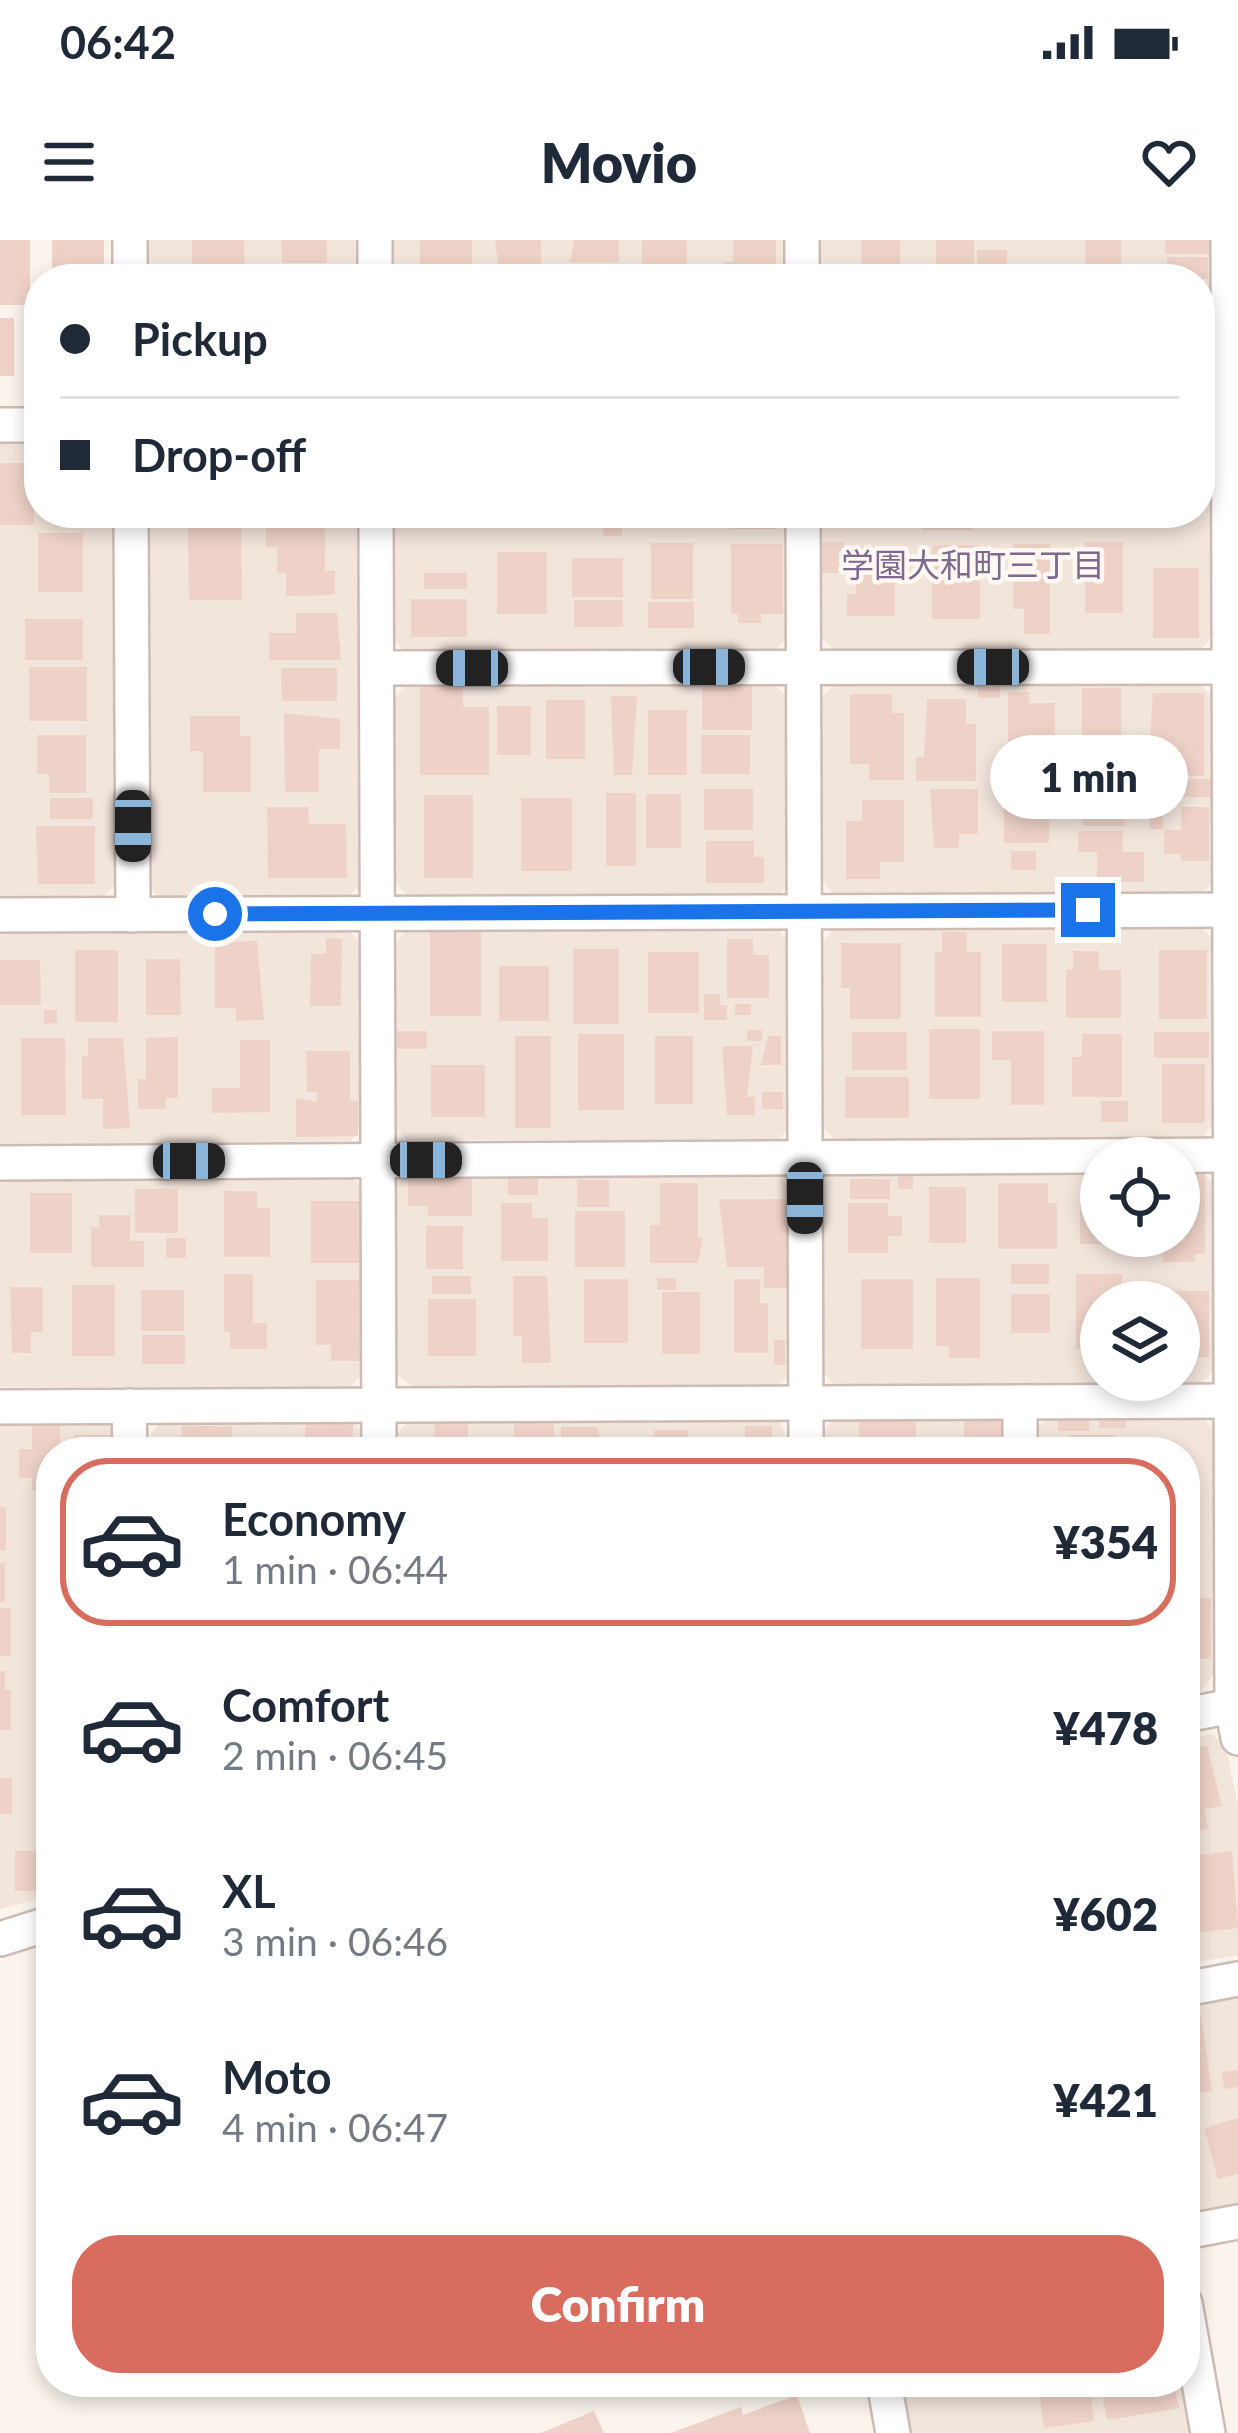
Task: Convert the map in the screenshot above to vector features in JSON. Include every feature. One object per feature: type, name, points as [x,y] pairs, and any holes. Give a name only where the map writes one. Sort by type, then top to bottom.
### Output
[{"type":"street","points":[[1215,408],[1228,240]]},
{"type":"street","points":[[1200,1715],[1236,1716],[1231,1401],[1234,910],[1229,667],[1215,437]]},
{"type":"street","points":[[131,528],[133,915]]},
{"type":"street","points":[[376,528],[380,1437]]},
{"type":"street","points":[[803,528],[806,1437]]},
{"type":"street","points":[[377,668],[1229,667]]},
{"type":"street","points":[[0,915],[1234,910]]},
{"type":"street","points":[[0,1162],[1231,1155]]},
{"type":"street","points":[[0,1407],[1231,1401]]},
{"type":"street","points":[[1020,1402],[1020,1437]]},
{"type":"street","points":[[129,1406],[130,1437]]},
{"type":"street","points":[[0,1940],[36,1928]]},
{"type":"street","points":[[1200,1985],[1238,1979]]},
{"type":"street","points":[[1200,2228],[1238,2222]]},
{"type":"street","points":[[1200,2388],[1208,2433]]},
{"type":"street","points":[[886,2397],[892,2433]]},
{"type":"shaded area","points":[[148,240],[358,240],[358,264],[148,264]]},
{"type":"shaded area","points":[[392,240],[785,240],[785,264],[392,264]]},
{"type":"shaded area","points":[[818,240],[1212,240],[1212,264],[818,264]]},
{"type":"shaded area","points":[[0,440],[24,440],[24,528],[115,528],[115,884],[103,897],[0,897]]},
{"type":"shaded area","points":[[148,528],[360,528],[360,888],[347,896],[157,896],[148,883]]},
{"type":"shaded area","points":[[393,528],[786,528],[786,639],[775,650],[404,651],[393,639]]},
{"type":"shaded area","points":[[820,528],[1212,528],[1213,634],[1201,650],[835,651],[820,636]]},
{"type":"shaded area","points":[[409,684],[772,684],[788,697],[788,884],[779,894],[408,896],[394,882],[394,697]]},
{"type":"shaded area","points":[[834,685],[1201,685],[1212,697],[1213,882],[1201,895],[835,895],[821,880],[821,698]]},
{"type":"shaded area","points":[[1202,928],[1213,940],[1213,1125],[1201,1139],[836,1140],[823,1128],[822,943],[833,930]]},
{"type":"shaded area","points":[[408,930],[779,930],[788,942],[789,1127],[779,1140],[407,1140],[395,1127],[395,944]]},
{"type":"shaded area","points":[[349,931],[361,943],[362,1129],[350,1141],[0,1144],[0,932]]},
{"type":"shaded area","points":[[1202,1172],[1214,1184],[1214,1370],[1200,1384],[1200,1281],[1080,1281],[1080,1385],[836,1386],[823,1373],[823,1186],[835,1174],[1080,1173],[1080,1257],[1200,1257]]},
{"type":"shaded area","points":[[779,1174],[789,1189],[789,1376],[777,1386],[411,1386],[396,1374],[396,1184],[408,1176]]},
{"type":"shaded area","points":[[349,1177],[361,1185],[363,1374],[350,1387],[0,1387],[0,1180]]},
{"type":"shaded area","points":[[1046,1418],[1203,1418],[1215,1432],[1215,1672],[1201,1691],[1200,1437],[1034,1437],[1034,1430]]},
{"type":"shaded area","points":[[836,1419],[994,1419],[1005,1437],[824,1437],[824,1429]]},
{"type":"shaded area","points":[[409,1420],[780,1420],[786,1437],[398,1437]]},
{"type":"shaded area","points":[[162,1422],[352,1422],[364,1437],[151,1437]]},
{"type":"shaded area","points":[[0,1423],[106,1423],[117,1437],[36,1437],[36,1900],[0,1909]]},
{"type":"shaded area","points":[[1213,1734],[1226,1748],[1238,1806],[1238,1955],[1200,1961],[1200,1736]]},
{"type":"shaded area","points":[[1238,1989],[1238,2204],[1200,2210],[1200,1995]]},
{"type":"shaded area","points":[[904,2397],[1188,2397],[1194,2433],[910,2433]]},
{"type":"building","points":[[0,240],[30,240],[30,264],[24,264],[24,305],[0,305]]},
{"type":"building","points":[[52,240],[104,240],[104,264],[52,264]]},
{"type":"building","points":[[192,240],[244,240],[245,264],[192,264]]},
{"type":"building","points":[[281,240],[327,240],[327,263],[282,263]]},
{"type":"building","points":[[420,240],[472,240],[472,264],[420,264]]},
{"type":"building","points":[[495,240],[541,240],[541,264],[498,264]]},
{"type":"building","points":[[574,240],[619,240],[619,262],[570,262]]},
{"type":"building","points":[[642,240],[687,240],[687,264],[642,264]]},
{"type":"building","points":[[733,240],[776,240],[776,264],[725,264],[733,262]]},
{"type":"building","points":[[861,240],[900,240],[900,264],[861,264]]},
{"type":"building","points":[[936,240],[974,240],[974,264],[936,264]]},
{"type":"building","points":[[1085,240],[1121,240],[1121,264],[1085,264]]},
{"type":"building","points":[[1165,240],[1209,240],[1209,254],[1165,254]]},
{"type":"building","points":[[977,250],[1007,250],[1007,264],[977,264]]},
{"type":"building","points":[[1167,257],[1208,257],[1208,264],[1167,264]]},
{"type":"building","points":[[0,318],[14,318],[14,376],[0,376]]},
{"type":"building","points":[[0,463],[24,463],[24,525],[0,525]]},
{"type":"building","points":[[188,528],[241,528],[242,600],[189,600]]},
{"type":"building","points":[[266,528],[325,528],[325,571],[335,571],[335,595],[286,596],[286,573],[277,573],[277,547],[266,547]]},
{"type":"building","points":[[603,528],[622,528],[622,536],[603,536]]},
{"type":"building","points":[[922,528],[973,528],[973,530]]},
{"type":"building","points":[[38,533],[83,533],[83,592],[38,592]]},
{"type":"building","points":[[822,542],[844,542],[844,573],[822,573]]},
{"type":"building","points":[[1085,542],[1123,542],[1123,613],[1085,613]]},
{"type":"building","points":[[651,543],[693,543],[693,599],[651,599]]},
{"type":"building","points":[[731,544],[783,544],[783,614],[761,614],[761,623],[738,623],[738,614],[731,614]]},
{"type":"building","points":[[1013,544],[1050,544],[1050,634],[1024,634],[1024,609],[1013,609]]},
{"type":"building","points":[[932,545],[980,545],[980,619],[932,619]]},
{"type":"building","points":[[856,546],[895,546],[895,616],[847,616],[847,594],[856,594]]},
{"type":"building","points":[[497,552],[547,552],[547,614],[497,614]]},
{"type":"building","points":[[572,558],[623,558],[623,597],[572,597]]},
{"type":"building","points":[[1153,568],[1199,568],[1199,638],[1153,638]]},
{"type":"building","points":[[424,573],[467,573],[467,589],[424,589]]},
{"type":"building","points":[[411,599],[467,599],[467,637],[411,637]]},
{"type":"building","points":[[574,600],[623,600],[623,627],[574,627]]},
{"type":"building","points":[[648,602],[694,602],[694,628],[648,628]]},
{"type":"building","points":[[296,613],[337,613],[341,660],[269,660],[269,633],[296,633]]},
{"type":"building","points":[[25,619],[83,619],[83,660],[25,660]]},
{"type":"building","points":[[29,667],[87,667],[87,721],[29,721]]},
{"type":"building","points":[[281,668],[337,668],[337,701],[282,701]]},
{"type":"building","points":[[978,677],[1000,677],[1000,698],[978,698]]},
{"type":"building","points":[[420,685],[463,685],[463,707],[489,707],[489,775],[420,775]]},
{"type":"building","points":[[702,686],[752,686],[752,730],[702,730]]},
{"type":"building","points":[[1082,688],[1121,688],[1121,770],[1082,770]]},
{"type":"building","points":[[1008,692],[1029,692],[1029,703],[1055,703],[1055,778],[1008,778]]},
{"type":"building","points":[[1153,693],[1204,693],[1204,776],[1148,776]]},
{"type":"building","points":[[850,694],[892,694],[892,713],[904,713],[904,780],[869,780],[869,764],[850,764]]},
{"type":"building","points":[[611,696],[637,696],[632,775],[614,775]]},
{"type":"building","points":[[927,699],[966,699],[966,724],[976,724],[976,781],[916,781],[916,757],[924,757]]},
{"type":"building","points":[[546,700],[585,700],[585,759],[546,759]]},
{"type":"building","points":[[497,706],[531,706],[531,755],[497,755]]},
{"type":"building","points":[[648,710],[687,710],[687,775],[648,775]]},
{"type":"building","points":[[284,713],[340,719],[340,749],[319,749],[319,792],[285,792]]},
{"type":"building","points":[[190,716],[240,716],[240,736],[251,736],[251,792],[203,792],[203,751],[190,751]]},
{"type":"building","points":[[37,735],[86,735],[86,793],[49,793],[49,774],[37,774]]},
{"type":"building","points":[[701,735],[750,735],[750,774],[701,774]]},
{"type":"building","points":[[1162,779],[1218,779],[1218,797],[1162,797]]},
{"type":"building","points":[[1083,784],[1124,784],[1124,826],[1083,826]]},
{"type":"building","points":[[1004,788],[1049,788],[1049,843],[1004,843]]},
{"type":"building","points":[[704,789],[753,789],[753,830],[704,830]]},
{"type":"building","points":[[930,789],[978,789],[978,834],[959,834],[959,848],[934,848]]},
{"type":"building","points":[[606,793],[636,793],[636,866],[606,866]]},
{"type":"building","points":[[646,794],[681,794],[681,848],[646,848]]},
{"type":"building","points":[[424,795],[473,795],[473,878],[424,878]]},
{"type":"building","points":[[50,798],[93,798],[93,819],[50,819]]},
{"type":"building","points":[[521,798],[572,798],[572,871],[521,871]]},
{"type":"building","points":[[862,800],[904,800],[904,862],[880,862],[880,879],[846,879],[846,821],[862,821]]},
{"type":"building","points":[[267,807],[308,807],[309,824],[346,824],[347,878],[268,878]]},
{"type":"building","points":[[1181,807],[1209,807],[1209,861],[1181,861],[1181,854],[1164,854],[1164,830],[1181,830]]},
{"type":"building","points":[[1150,808],[1163,808],[1163,829],[1150,829]]},
{"type":"building","points":[[36,826],[95,826],[95,884],[38,884]]},
{"type":"building","points":[[1078,831],[1123,831],[1123,852],[1144,852],[1144,882],[1097,882],[1097,852],[1078,852]]},
{"type":"building","points":[[706,841],[754,841],[754,857],[764,857],[764,883],[706,883]]},
{"type":"building","points":[[1011,851],[1036,851],[1036,870],[1011,870]]},
{"type":"building","points":[[430,927],[481,927],[481,1016],[430,1016]]},
{"type":"building","points":[[942,932],[967,932],[967,952],[981,952],[981,1017],[935,1017],[935,952],[942,952]]},
{"type":"building","points":[[326,938],[342,939],[341,1006],[310,1006],[311,954],[326,954]]},
{"type":"building","points":[[727,939],[753,939],[753,955],[769,955],[769,998],[727,998]]},
{"type":"building","points":[[257,941],[264,1020],[236,1021],[236,1008],[215,1008],[215,942]]},
{"type":"building","points":[[841,943],[901,943],[901,1019],[850,1019],[850,988],[841,988]]},
{"type":"building","points":[[1002,944],[1047,944],[1047,1002],[1002,1002]]},
{"type":"building","points":[[573,949],[619,949],[619,1024],[573,1024]]},
{"type":"building","points":[[75,950],[118,950],[118,1022],[75,1022]]},
{"type":"building","points":[[1159,950],[1207,950],[1207,1019],[1159,1019]]},
{"type":"building","points":[[1073,951],[1099,951],[1099,970],[1121,970],[1121,1018],[1066,1018],[1066,970],[1073,970]]},
{"type":"building","points":[[648,952],[699,952],[699,1013],[648,1013]]},
{"type":"building","points":[[146,959],[180,959],[181,1015],[146,1015]]},
{"type":"building","points":[[0,960],[40,960],[41,1005],[0,1005]]},
{"type":"building","points":[[499,966],[549,966],[549,1021],[499,1021]]},
{"type":"building","points":[[704,994],[720,994],[720,1005],[727,1005],[727,1020],[704,1020]]},
{"type":"building","points":[[735,1004],[751,1004],[751,1015],[735,1015]]},
{"type":"building","points":[[44,1010],[57,1010],[57,1023],[44,1024]]},
{"type":"building","points":[[929,1029],[980,1029],[980,1099],[929,1099]]},
{"type":"building","points":[[747,1030],[762,1030],[762,1041],[747,1041]]},
{"type":"building","points":[[397,1031],[427,1031],[427,1049],[397,1049]]},
{"type":"building","points":[[992,1031],[1044,1031],[1044,1105],[1011,1105],[1011,1060],[992,1060]]},
{"type":"building","points":[[852,1032],[907,1032],[907,1070],[852,1070]]},
{"type":"building","points":[[1154,1032],[1209,1032],[1209,1058],[1154,1058]]},
{"type":"building","points":[[578,1034],[624,1034],[624,1110],[578,1110]]},
{"type":"building","points":[[1082,1034],[1122,1034],[1122,1097],[1072,1097],[1072,1057],[1082,1057]]},
{"type":"building","points":[[515,1036],[551,1036],[551,1128],[515,1128]]},
{"type":"building","points":[[655,1036],[693,1036],[693,1104],[655,1104]]},
{"type":"building","points":[[768,1036],[781,1036],[781,1065],[761,1065]]},
{"type":"building","points":[[178,1037],[178,1098],[166,1098],[166,1109],[138,1109],[138,1079],[146,1079],[146,1038]]},
{"type":"building","points":[[21,1038],[65,1038],[66,1115],[21,1115]]},
{"type":"building","points":[[88,1038],[123,1038],[130,1128],[103,1129],[103,1099],[82,1099],[82,1056],[88,1056]]},
{"type":"building","points":[[240,1040],[270,1040],[270,1112],[212,1113],[212,1088],[240,1088]]},
{"type":"building","points":[[722,1046],[753,1046],[747,1097],[755,1097],[755,1115],[727,1115]]},
{"type":"building","points":[[306,1051],[350,1051],[350,1101],[358,1101],[358,1136],[296,1137],[296,1098],[317,1102],[317,1092],[307,1092]]},
{"type":"building","points":[[1162,1064],[1205,1064],[1205,1123],[1162,1123]]},
{"type":"building","points":[[431,1065],[485,1065],[485,1117],[431,1117]]},
{"type":"building","points":[[845,1077],[909,1077],[909,1118],[845,1118]]},
{"type":"building","points":[[762,1092],[783,1092],[783,1109],[762,1109]]},
{"type":"building","points":[[1101,1101],[1128,1101],[1128,1122],[1101,1122]]},
{"type":"building","points":[[898,1168],[913,1168],[913,1189],[898,1189]]},
{"type":"building","points":[[1200,1169],[1205,1169],[1205,1254],[1200,1254]]},
{"type":"building","points":[[508,1174],[538,1174],[538,1195],[508,1195]]},
{"type":"building","points":[[408,1179],[472,1179],[472,1216],[428,1216],[428,1206],[408,1206]]},
{"type":"building","points":[[850,1179],[890,1179],[890,1199],[850,1199]]},
{"type":"building","points":[[577,1180],[609,1180],[609,1207],[577,1207]]},
{"type":"building","points":[[660,1183],[698,1183],[698,1237],[703,1237],[698,1263],[650,1263],[650,1225],[660,1225]]},
{"type":"building","points":[[998,1183],[1048,1183],[1048,1203],[1057,1203],[1057,1249],[998,1249]]},
{"type":"building","points":[[929,1187],[966,1187],[966,1243],[929,1243]]},
{"type":"building","points":[[135,1189],[178,1189],[178,1233],[135,1233]]},
{"type":"building","points":[[224,1191],[257,1191],[257,1208],[270,1208],[270,1257],[224,1257]]},
{"type":"building","points":[[30,1193],[72,1193],[72,1253],[30,1253]]},
{"type":"building","points":[[719,1199],[787,1199],[790,1288],[764,1288],[764,1267],[727,1267]]},
{"type":"building","points":[[311,1201],[360,1201],[360,1263],[311,1263]]},
{"type":"building","points":[[501,1203],[532,1203],[532,1218],[548,1218],[548,1261],[501,1261]]},
{"type":"building","points":[[848,1203],[888,1203],[888,1216],[902,1216],[902,1236],[888,1236],[888,1253],[848,1253]]},
{"type":"building","points":[[575,1211],[625,1211],[625,1267],[575,1267]]},
{"type":"building","points":[[99,1215],[130,1215],[130,1241],[144,1241],[144,1267],[91,1267],[91,1227],[99,1227]]},
{"type":"building","points":[[426,1226],[463,1226],[463,1269],[426,1269]]},
{"type":"building","points":[[166,1238],[186,1238],[186,1258],[166,1258]]},
{"type":"building","points":[[1163,1257],[1195,1257],[1195,1262],[1163,1262]]},
{"type":"building","points":[[1011,1264],[1049,1264],[1049,1284],[1011,1284]]},
{"type":"building","points":[[224,1274],[253,1274],[253,1323],[267,1323],[267,1349],[230,1349],[230,1332],[224,1332]]},
{"type":"building","points":[[1076,1274],[1122,1274],[1122,1281],[1080,1281],[1080,1349],[1076,1349]]},
{"type":"building","points":[[432,1276],[471,1276],[471,1294],[432,1294]]},
{"type":"building","points":[[513,1276],[547,1276],[551,1363],[522,1363],[522,1336],[513,1336]]},
{"type":"building","points":[[657,1278],[676,1278],[676,1290],[657,1290]]},
{"type":"building","points":[[936,1278],[980,1278],[980,1358],[949,1358],[949,1346],[936,1346]]},
{"type":"building","points":[[584,1279],[628,1279],[628,1343],[584,1343]]},
{"type":"building","points":[[734,1279],[760,1279],[760,1303],[768,1303],[768,1353],[734,1353]]},
{"type":"building","points":[[861,1279],[913,1279],[913,1349],[861,1349]]},
{"type":"building","points":[[316,1280],[363,1280],[363,1361],[331,1361],[331,1345],[316,1345]]},
{"type":"building","points":[[72,1285],[115,1285],[115,1356],[72,1356]]},
{"type":"building","points":[[10,1287],[43,1287],[43,1332],[31,1332],[31,1353],[12,1353]]},
{"type":"building","points":[[141,1290],[184,1290],[184,1331],[141,1331]]},
{"type":"building","points":[[1200,1291],[1209,1291],[1209,1357],[1200,1357]]},
{"type":"building","points":[[662,1292],[700,1292],[700,1354],[662,1354]]},
{"type":"building","points":[[1011,1294],[1050,1294],[1050,1333],[1011,1333]]},
{"type":"building","points":[[428,1299],[476,1299],[476,1356],[428,1356]]},
{"type":"building","points":[[142,1335],[185,1335],[185,1364],[142,1364]]},
{"type":"building","points":[[774,1340],[785,1340],[785,1365],[774,1365]]},
{"type":"building","points":[[1099,1412],[1126,1412],[1126,1428],[1099,1428]]},
{"type":"building","points":[[1058,1413],[1089,1413],[1089,1431],[1058,1431]]},
{"type":"building","points":[[964,1418],[1002,1418],[1002,1437],[964,1437]]},
{"type":"building","points":[[434,1420],[468,1420],[468,1437],[435,1437]]},
{"type":"building","points":[[859,1420],[916,1420],[916,1437],[859,1437]]},
{"type":"building","points":[[514,1421],[554,1421],[554,1437],[514,1437]]},
{"type":"building","points":[[305,1423],[353,1423],[353,1437],[305,1437]]},
{"type":"building","points":[[32,1426],[60,1426],[60,1437],[36,1437],[36,1490],[32,1490],[32,1478],[19,1478],[19,1449],[32,1449]]},
{"type":"building","points":[[182,1426],[232,1426],[232,1437],[182,1437]]},
{"type":"building","points":[[745,1426],[772,1426],[772,1437],[745,1437]]},
{"type":"building","points":[[561,1427],[597,1427],[600,1437],[561,1437]]},
{"type":"building","points":[[654,1430],[688,1430],[688,1437],[654,1437]]},
{"type":"building","points":[[0,1507],[6,1507],[6,1550],[0,1550]]},
{"type":"building","points":[[0,1563],[5,1563],[5,1602],[0,1602]]},
{"type":"building","points":[[1200,1598],[1211,1598],[1211,1659],[1200,1659]]},
{"type":"building","points":[[0,1608],[11,1608],[11,1656],[0,1656]]},
{"type":"building","points":[[0,1671],[5,1671],[5,1690],[11,1690],[11,1730],[0,1730]]},
{"type":"building","points":[[1207,1746],[1222,1806],[1204,1809],[1208,1829],[1200,1830],[1200,1747]]},
{"type":"building","points":[[0,1778],[12,1778],[12,1814],[0,1814]]},
{"type":"building","points":[[15,1851],[36,1851],[36,1891],[15,1891]]},
{"type":"building","points":[[1232,1851],[1238,1928],[1200,1932],[1200,1855]]},
{"type":"building","points":[[1200,2017],[1212,2091],[1200,2093]]},
{"type":"building","points":[[1238,2070],[1238,2087],[1224,2089],[1222,2072]]},
{"type":"building","points":[[1238,2118],[1238,2174],[1218,2179],[1204,2128]]},
{"type":"building","points":[[798,2397],[810,2433],[671,2433],[741,2407],[743,2415]]},
{"type":"building","points":[[1040,2397],[1091,2397],[1094,2421],[1044,2428]]},
{"type":"building","points":[[1103,2397],[1177,2397],[1179,2408],[1107,2420]]},
{"type":"building","points":[[594,2411],[604,2433],[541,2433]]},
{"type":"district","name":"学園大和町三丁目","points":[[973,564]]},
{"type":"route","points":[[215,914],[1088,910]]}]
